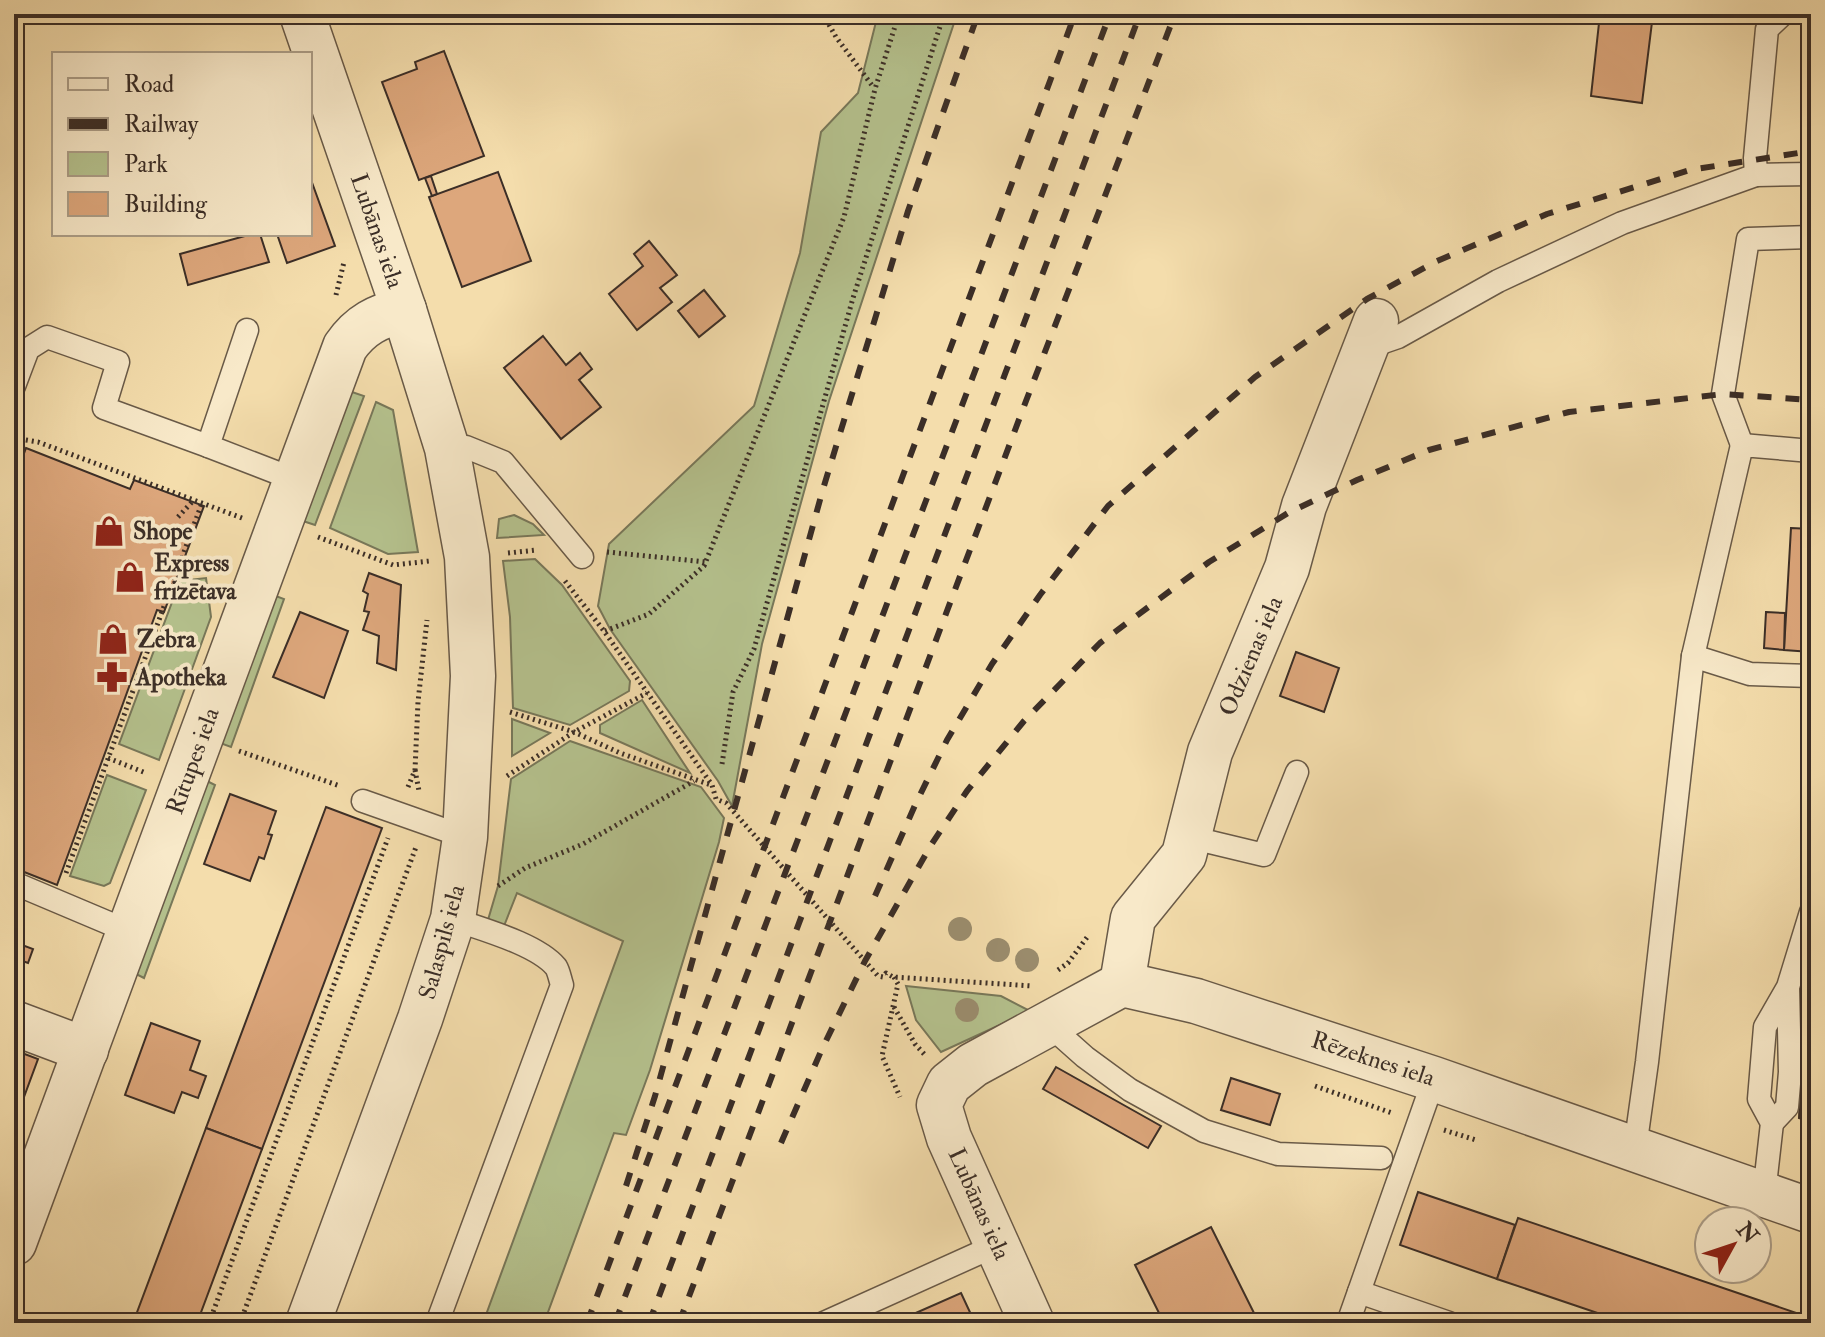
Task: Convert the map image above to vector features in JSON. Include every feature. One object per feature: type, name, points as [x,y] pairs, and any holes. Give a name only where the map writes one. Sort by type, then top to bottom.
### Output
[{"type":"street","name":"Lubānas iela","points":[[302,14],[404,310],[458,494]]},
{"type":"street","name":"Rītupes iela","points":[[14,1243],[130,932],[268,522],[296,480],[345,347],[355,332],[370,321],[404,310]]},
{"type":"street","name":"Odzienas iela","points":[[1125,964],[1133,918],[1184,855],[1210,752],[1287,568],[1304,506],[1370,335]]},
{"type":"street","name":"Salaspils iela","points":[[308,1323],[420,1019],[453,919],[445,830],[473,676],[438,561],[458,494]]},
{"type":"street","name":"Rēzeknes iela","points":[[1125,964],[1196,1001],[1434,1079],[1811,1211]]},
{"type":"street","points":[[949,1084],[973,1065],[1049,1025],[1125,964]]},
{"type":"street","points":[[14,1023],[86,1050]]},
{"type":"street","name":"Lubānas iela","points":[[949,1084],[939,1105],[949,1138],[1032,1323]]},
{"type":"lane","points":[[1756,175],[1767,29],[1783,14]]},
{"type":"lane","points":[[1370,335],[1398,337],[1498,281],[1622,223],[1756,175],[1811,174]]},
{"type":"lane","points":[[1635,1148],[1693,656],[1742,445],[1723,394],[1748,239],[1811,237]]},
{"type":"lane","points":[[208,446],[247,330]]},
{"type":"lane","points":[[14,386],[28,349],[47,337],[118,362],[104,408],[296,480]]},
{"type":"lane","points":[[1742,445],[1811,451]]},
{"type":"lane","points":[[447,448],[466,447],[503,462],[592,554]]},
{"type":"lane","points":[[1693,656],[1750,674],[1811,676]]},
{"type":"lane","points":[[1189,837],[1264,855],[1297,772]]},
{"type":"lane","points":[[363,801],[445,830]]},
{"type":"lane","points":[[16,886],[130,932]]},
{"type":"lane","points":[[1764,1194],[1772,1123],[1759,1099],[1765,1027],[1788,987],[1811,912]]},
{"type":"lane","points":[[437,1323],[562,985],[557,969],[545,958],[501,934],[453,919]]},
{"type":"lane","points":[[1049,1025],[1085,1057],[1130,1090],[1204,1131],[1278,1154],[1381,1158]]},
{"type":"lane","points":[[1348,1323],[1434,1079]]},
{"type":"lane","points":[[824,1323],[997,1245]]},
{"type":"lane","points":[[1359,1292],[1449,1323]]},
{"type":"path","points":[[823,14],[836,37],[875,89]]},
{"type":"path","points":[[604,631],[649,614],[706,562],[844,217],[875,89],[899,14]]},
{"type":"path","points":[[722,764],[733,692],[754,649],[853,298],[944,14]]},
{"type":"path","points":[[14,438],[38,442],[193,501],[268,522],[393,565],[538,550]]},
{"type":"path","points":[[178,517],[193,501]]},
{"type":"path","points":[[56,900],[202,503]]},
{"type":"path","points":[[592,554],[706,562]]},
{"type":"path","points":[[558,573],[604,631],[712,785],[716,799],[726,803],[878,976],[883,977],[886,973],[893,977],[898,984],[894,1006],[915,1044],[949,1084]]},
{"type":"path","points":[[209,1323],[415,770],[418,702],[428,611]]},
{"type":"path","points":[[505,777],[574,732],[647,693]]},
{"type":"path","points":[[508,711],[574,732],[620,753],[712,785]]},
{"type":"path","points":[[239,751],[353,791],[363,801]]},
{"type":"path","points":[[108,758],[158,778]]},
{"type":"path","points":[[240,1323],[445,830],[415,770]]},
{"type":"path","points":[[490,890],[525,868],[583,844],[694,781]]},
{"type":"path","points":[[1057,971],[1068,963],[1091,933],[1106,929],[1125,964]]},
{"type":"path","points":[[893,977],[1034,986],[1046,979]]},
{"type":"green space","points":[[878,14],[957,14],[829,401],[762,644],[732,806],[718,781],[610,629],[598,606],[609,544],[754,406],[800,253],[821,132],[858,93]]},
{"type":"green space","points":[[349,391],[364,396],[315,525],[303,521]]},
{"type":"green space","points":[[376,402],[393,410],[418,552],[388,554],[330,528]]},
{"type":"green space","points":[[514,515],[533,524],[544,535],[497,538],[499,519]]},
{"type":"green space","points":[[535,559],[562,585],[630,681],[629,691],[570,725],[513,708],[510,617],[503,561]]},
{"type":"green space","points":[[206,578],[211,617],[159,760],[119,744],[180,581]]},
{"type":"green space","points":[[273,595],[284,599],[231,747],[220,743]]},
{"type":"green space","points":[[642,700],[690,773],[600,733],[600,725]]},
{"type":"green space","points":[[512,719],[550,733],[512,756]]},
{"type":"green space","points":[[570,741],[701,787],[724,818],[650,1070],[626,1135],[614,1133],[544,1323],[483,1323],[623,941],[517,893],[504,926],[488,920],[498,886],[511,779]]},
{"type":"green space","points":[[107,775],[146,790],[110,883],[104,886],[70,876]]},
{"type":"green space","points":[[205,780],[215,785],[144,978],[136,974]]},
{"type":"green space","points":[[906,986],[1001,996],[1030,1011],[941,1052],[916,1020]]},
{"type":"building","points":[[1600,14],[1653,14],[1642,103],[1591,96]]},
{"type":"building","points":[[444,51],[484,156],[419,180],[382,82],[417,69],[415,62]]},
{"type":"building","points":[[498,172],[531,261],[462,287],[429,197]]},
{"type":"building","points":[[431,176],[437,194],[432,196],[425,178]]},
{"type":"building","points":[[312,183],[335,246],[287,263],[278,236],[312,236]]},
{"type":"building","points":[[245,236],[261,236],[269,262],[188,285],[180,254]]},
{"type":"building","points":[[649,241],[677,275],[660,288],[672,302],[637,330],[609,294],[643,266],[634,254]]},
{"type":"building","points":[[704,290],[725,316],[699,337],[678,311]]},
{"type":"building","points":[[1811,334],[1811,382],[1807,382]]},
{"type":"building","points":[[543,336],[566,365],[580,353],[592,369],[579,380],[601,407],[561,439],[504,368]]},
{"type":"building","points":[[26,448],[130,489],[134,480],[204,506],[164,612],[157,610],[57,885],[14,868],[14,481]]},
{"type":"building","points":[[1791,528],[1811,529],[1811,652],[1784,650]]},
{"type":"building","points":[[369,573],[401,585],[396,670],[377,663],[379,636],[363,630],[369,612],[364,611],[368,594],[363,591]]},
{"type":"building","points":[[300,612],[348,631],[324,698],[273,677]]},
{"type":"building","points":[[1766,612],[1785,613],[1784,650],[1764,648]]},
{"type":"building","points":[[1296,652],[1339,668],[1324,712],[1280,696]]},
{"type":"building","points":[[230,794],[276,811],[264,859],[259,857],[250,881],[204,864]]},
{"type":"building","points":[[326,807],[382,828],[262,1149],[206,1128]]},
{"type":"building","points":[[14,942],[33,949],[28,963],[14,958]]},
{"type":"building","points":[[151,1023],[200,1041],[190,1070],[206,1076],[198,1098],[182,1092],[174,1113],[125,1095]]},
{"type":"building","points":[[14,1050],[38,1059],[14,1124]]},
{"type":"building","points":[[1056,1067],[1161,1126],[1148,1148],[1043,1089]]},
{"type":"building","points":[[1231,1078],[1280,1094],[1270,1125],[1221,1110]]},
{"type":"building","points":[[1800,1097],[1811,1101],[1811,1122],[1799,1118]]},
{"type":"building","points":[[206,1128],[262,1149],[197,1323],[133,1323]]},
{"type":"building","points":[[1418,1192],[1515,1225],[1497,1279],[1400,1245]]},
{"type":"building","points":[[1518,1218],[1693,1278],[1693,1285],[1714,1285],[1811,1318],[1811,1323],[1627,1323],[1497,1279]]},
{"type":"building","points":[[1211,1227],[1259,1323],[1164,1323],[1135,1265]]},
{"type":"building","points":[[961,1293],[975,1323],[893,1323]]},
{"type":"railway","points":[[626,1186],[655,1096],[823,489],[908,211],[978,14]]},
{"type":"railway","points":[[587,1323],[1075,14]]},
{"type":"railway","points":[[615,1323],[1110,14]]},
{"type":"railway","points":[[649,1323],[1140,14]]},
{"type":"railway","points":[[679,1323],[1175,14]]},
{"type":"railway","points":[[875,896],[947,740],[992,664],[1040,595],[1108,506],[1255,377],[1367,299],[1435,262],[1547,214],[1690,170],[1811,151]]},
{"type":"railway","points":[[781,1143],[865,961],[931,845],[967,791],[1024,721],[1100,643],[1209,562],[1288,513],[1357,480],[1429,450],[1569,412],[1723,394],[1811,400]]},
{"type":"place","name":"Shope","points":[[109,531]]},
{"type":"place","name":"Express frizētava","points":[[130,577]]},
{"type":"place","name":"Zebra","points":[[113,639]]},
{"type":"place","name":"Apotheka","points":[[112,677]]}]
